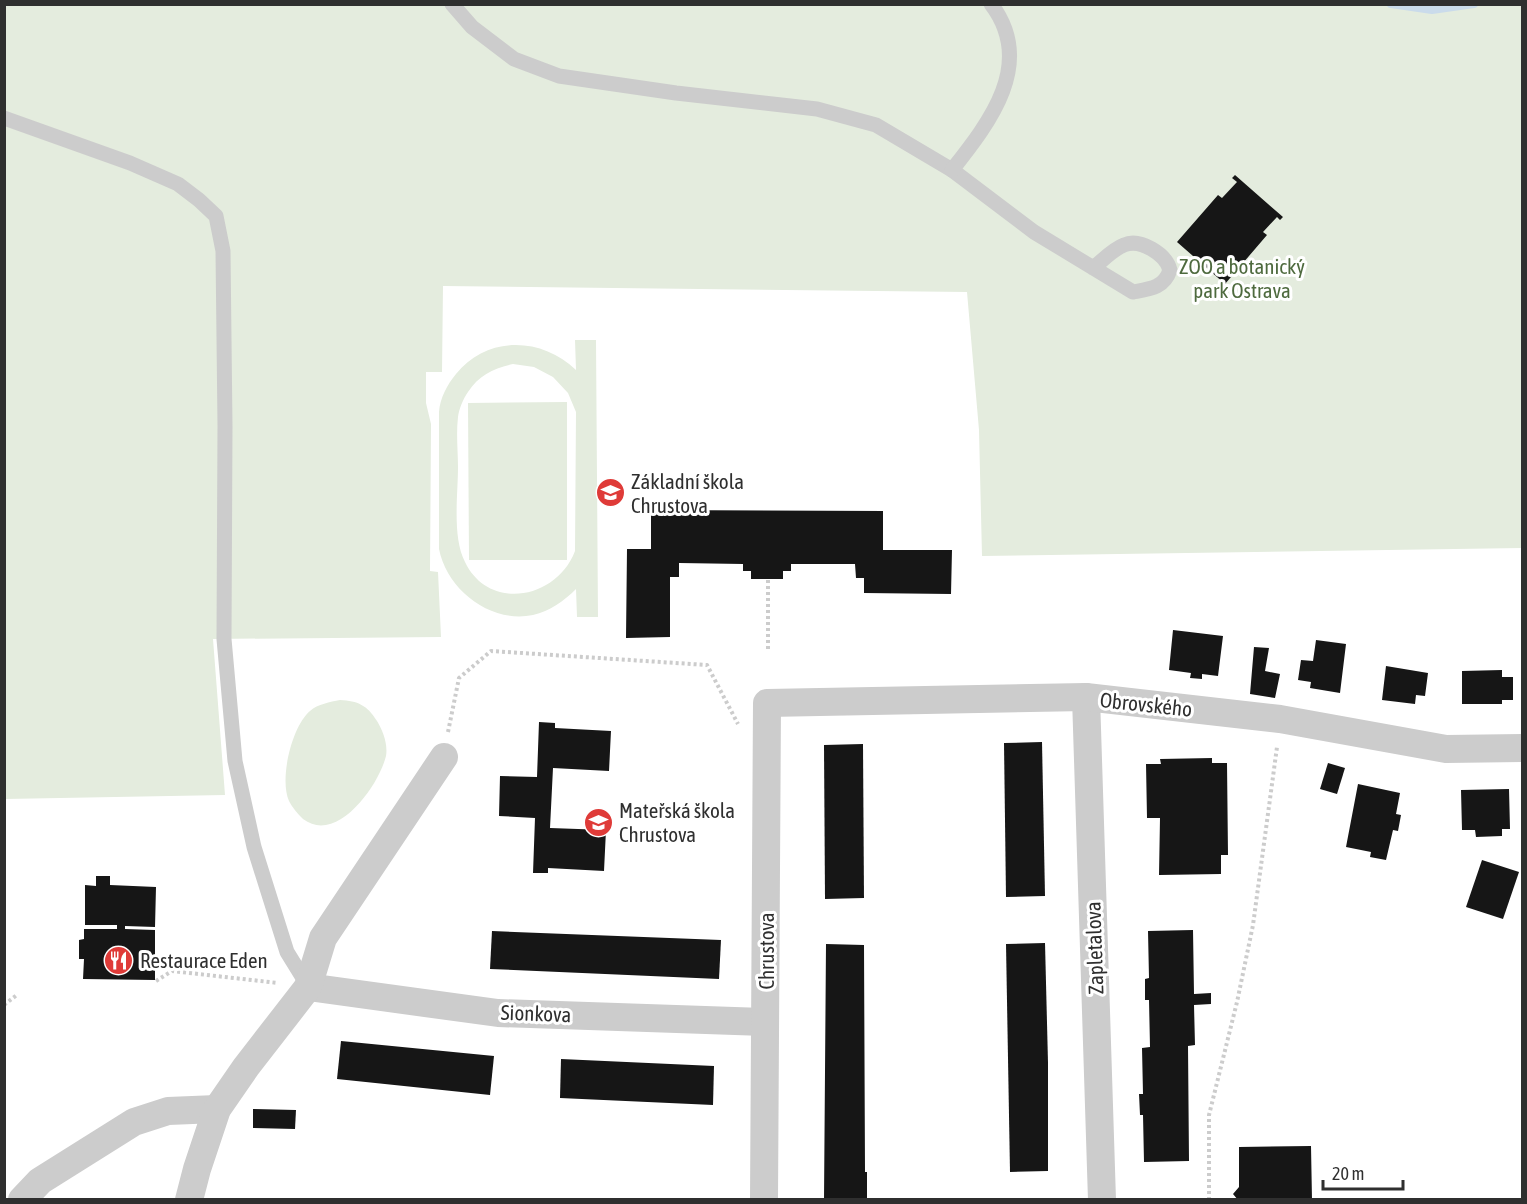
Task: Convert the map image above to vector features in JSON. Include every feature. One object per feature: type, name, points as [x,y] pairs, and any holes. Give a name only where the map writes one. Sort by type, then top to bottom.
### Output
[{"type":"street","name":"Obrovského","points":[[767,703],[1086,697],[1280,719],[1446,749],[1522,748]]},
{"type":"street","name":"Zapletalova","points":[[1086,697],[1102,1200]]},
{"type":"street","name":"Chrustova","points":[[764,1200],[767,703]]},
{"type":"street","points":[[189,1200],[218,1109],[246,1067],[308,987],[323,938],[444,757]]},
{"type":"street","name":"Sionkova","points":[[308,987],[498,1012],[765,1022]]},
{"type":"street","points":[[22,1200],[40,1181],[134,1122],[168,1111],[218,1109]]},
{"type":"lane","points":[[452,4],[472,27],[514,59],[559,76],[676,93],[817,109],[876,125],[952,170],[1034,232],[1093,268],[1133,292],[1159,286],[1167,279],[1170,270],[1162,256],[1152,249],[1136,244],[1124,245],[1093,268]]},
{"type":"lane","points":[[952,170],[973,144],[1002,94],[1009,72],[1010,46],[1001,18],[991,4]]},
{"type":"lane","points":[[4,118],[130,163],[178,184],[216,216],[223,251],[224,639],[235,761],[254,847],[287,952],[308,987]]},
{"type":"path","points":[[768,578],[768,649]]},
{"type":"path","points":[[444,757],[459,678],[492,651],[707,666],[753,751],[766,752]]},
{"type":"path","points":[[1209,1200],[1209,1115],[1253,925],[1280,719]]},
{"type":"path","points":[[156,981],[172,971],[308,987]]},
{"type":"path","points":[[4,1005],[18,994]]},
{"type":"green space","name":"ZOO a botanický park Ostrava","points":[[4,5],[1522,5],[1522,548],[982,556],[979,430],[967,292],[443,286],[442,372],[426,372],[426,403],[431,424],[430,571],[438,572],[441,637],[213,639],[225,795],[5,799]]},
{"type":"green space","points":[[575,340],[596,340],[598,617],[577,617],[576,589],[556,605],[533,615],[517,616],[487,609],[473,601],[451,578],[439,549],[439,412],[441,402],[456,374],[469,361],[483,352],[499,347],[531,346],[562,359],[576,370]],"holes":[[[513,364],[534,367],[553,377],[568,393],[576,412],[575,551],[566,567],[554,580],[539,589],[522,593],[506,593],[490,588],[476,578],[461,552],[457,528],[458,417],[461,404],[468,392],[488,373]]]},
{"type":"green space","points":[[567,402],[567,560],[469,560],[468,403]]},
{"type":"green space","points":[[340,700],[352,701],[361,705],[373,716],[385,738],[386,756],[375,782],[355,808],[329,824],[316,825],[303,819],[289,801],[286,780],[289,753],[298,728],[310,711],[320,705]]},
{"type":"building","points":[[1235,175],[1283,217],[1280,220],[1277,217],[1263,232],[1267,235],[1225,284],[1177,242],[1218,195],[1222,198],[1237,182],[1232,178]]},
{"type":"building","points":[[651,510],[883,511],[883,550],[952,550],[951,594],[864,593],[864,578],[856,578],[855,564],[791,564],[791,571],[783,571],[783,579],[751,579],[751,571],[743,571],[743,564],[679,563],[679,577],[670,577],[670,637],[626,638],[627,549],[651,549]]},
{"type":"building","points":[[1173,630],[1223,636],[1218,676],[1202,674],[1202,679],[1190,678],[1191,673],[1169,670]]},
{"type":"building","points":[[1316,640],[1346,644],[1340,693],[1310,688],[1311,682],[1298,680],[1301,660],[1313,661]]},
{"type":"building","points":[[1254,647],[1269,648],[1265,671],[1280,674],[1275,698],[1250,694]]},
{"type":"building","points":[[1386,666],[1428,673],[1425,696],[1416,695],[1415,704],[1382,700]]},
{"type":"building","points":[[1502,670],[1502,677],[1513,677],[1513,700],[1502,700],[1502,704],[1462,704],[1462,671]]},
{"type":"building","points":[[539,722],[555,723],[555,728],[611,731],[609,771],[553,768],[550,828],[606,830],[604,871],[548,868],[548,873],[533,873],[535,818],[499,816],[500,776],[537,777]]},
{"type":"building","points":[[1042,742],[1045,896],[1006,897],[1004,743]]},
{"type":"building","points":[[863,744],[864,898],[825,899],[824,745]]},
{"type":"building","points":[[1212,758],[1212,763],[1227,763],[1228,855],[1221,855],[1221,874],[1159,875],[1160,818],[1147,818],[1146,764],[1161,764],[1160,759]]},
{"type":"building","points":[[1328,763],[1345,768],[1337,794],[1320,789]]},
{"type":"building","points":[[1358,784],[1400,793],[1396,814],[1401,815],[1398,831],[1393,830],[1386,860],[1370,857],[1371,852],[1346,847]]},
{"type":"building","points":[[1509,789],[1510,829],[1502,829],[1502,836],[1476,837],[1475,830],[1462,830],[1461,790]]},
{"type":"building","points":[[1482,860],[1519,872],[1503,919],[1466,907]]},
{"type":"building","points":[[96,876],[110,876],[110,885],[156,887],[155,927],[125,926],[125,929],[155,930],[155,980],[83,979],[84,959],[79,959],[79,940],[84,939],[84,929],[117,929],[117,925],[85,925],[85,885],[96,886]]},
{"type":"building","points":[[1193,930],[1194,994],[1211,993],[1211,1004],[1194,1005],[1195,1045],[1188,1046],[1189,1161],[1144,1162],[1143,1115],[1140,1115],[1139,1094],[1143,1094],[1142,1048],[1150,1047],[1149,1000],[1145,1000],[1145,979],[1149,978],[1148,931]]},
{"type":"building","points":[[492,931],[721,940],[719,979],[490,969]]},
{"type":"building","points":[[1045,943],[1048,1171],[1010,1172],[1006,944]]},
{"type":"building","points":[[826,944],[864,945],[867,1200],[824,1200]]},
{"type":"building","points":[[341,1041],[494,1056],[490,1095],[337,1079]]},
{"type":"building","points":[[561,1059],[714,1066],[713,1105],[560,1098]]},
{"type":"building","points":[[253,1109],[296,1110],[295,1129],[253,1128]]},
{"type":"building","points":[[1311,1146],[1312,1200],[1238,1200],[1233,1194],[1239,1187],[1239,1147]]},
{"type":"waterway","points":[[1391,4],[1432,10],[1474,4]]},
{"type":"place","name":"Základní škola Chrustova","points":[[610,493]]},
{"type":"place","name":"Mateřská škola Chrustova","points":[[598,822]]},
{"type":"place","name":"Restaurace Eden","points":[[119,960]]}]
